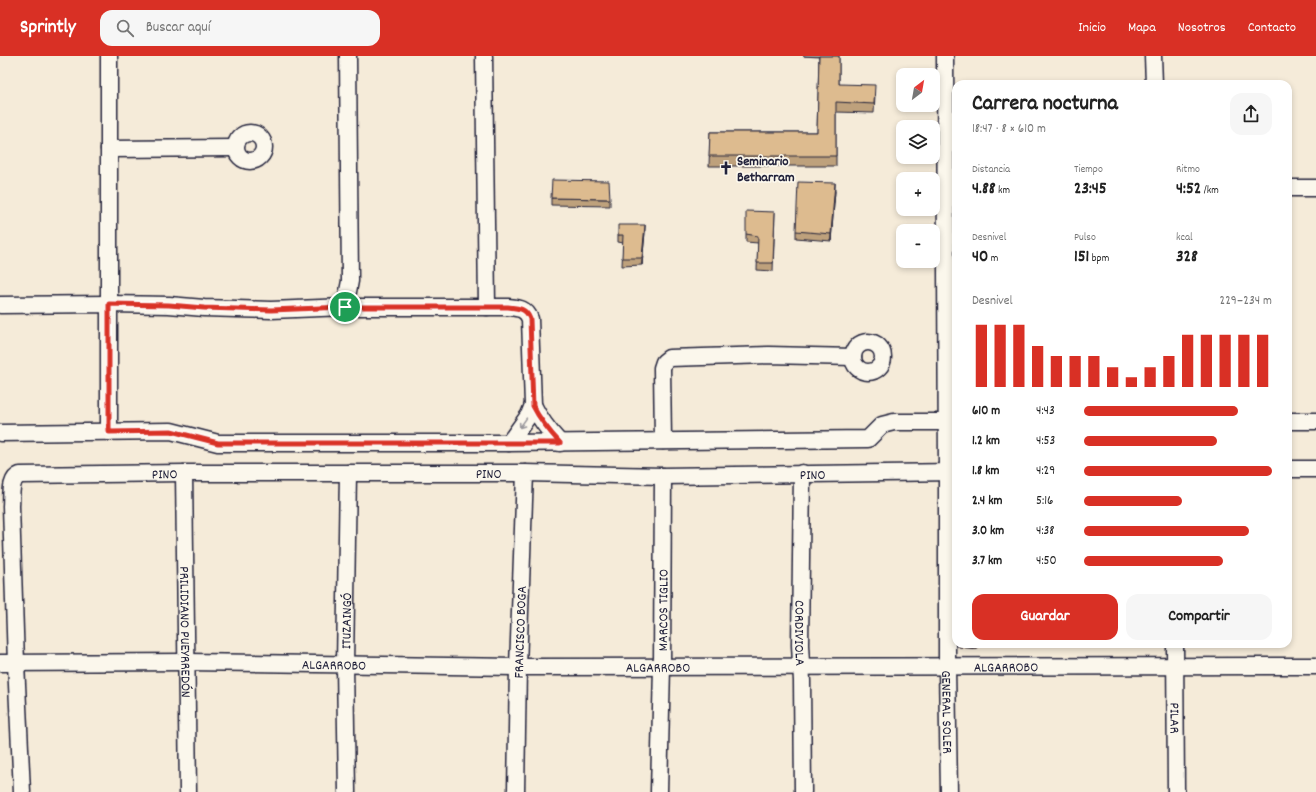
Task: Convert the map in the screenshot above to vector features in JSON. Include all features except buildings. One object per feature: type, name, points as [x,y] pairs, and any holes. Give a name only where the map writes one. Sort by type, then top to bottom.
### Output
[{"type":"street","points":[[109,56],[109,432]]},
{"type":"street","points":[[345,307],[350,282],[348,56]]},
{"type":"street","points":[[484,56],[487,307]]},
{"type":"street","name":"GENERAL SOLER","points":[[945,56],[946,422],[952,472],[947,667],[949,792]]},
{"type":"street","points":[[1153,56],[1154,80]]},
{"type":"street","points":[[109,149],[235,148]]},
{"type":"street","points":[[1292,188],[1316,188]]},
{"type":"street","points":[[0,305],[169,305],[204,308],[271,310],[345,307],[508,307],[523,309],[528,314],[530,319],[533,406],[529,415],[509,444]]},
{"type":"street","points":[[663,441],[662,368],[664,362],[669,358],[769,355],[853,357]]},
{"type":"street","points":[[533,406],[539,417],[560,443]]},
{"type":"street","points":[[1292,421],[1316,421]]},
{"type":"street","points":[[0,433],[171,431],[218,443],[509,444],[868,438],[882,425],[894,422],[946,422]]},
{"type":"street","points":[[1292,469],[1316,469]]},
{"type":"street","name":"PINO","points":[[6,506],[13,482],[16,477],[20,475],[184,473],[525,473],[663,476],[952,472]]},
{"type":"street","name":"PRILIDIANO PUEYRREDÓN","points":[[184,473],[188,792]]},
{"type":"street","name":"ITUZAINGÓ","points":[[347,792],[345,665],[348,473]]},
{"type":"street","name":"FRANCISCO BOGA","points":[[516,792],[518,667],[525,473]]},
{"type":"street","name":"CORDIVIOLA","points":[[802,473],[801,666],[803,792]]},
{"type":"street","name":"MARCOS TIGLIO","points":[[659,792],[662,667],[663,476]]},
{"type":"street","points":[[6,506],[8,663],[22,792]]},
{"type":"street","name":"PILAR","points":[[1175,648],[1176,792]]},
{"type":"street","name":"ALGARROBO","points":[[8,663],[187,662],[518,667],[1316,666]]},
{"type":"place","name":"Seminario Betharram","points":[[726,168]]},
{"type":"route","points":[[109,304],[169,305],[204,308],[271,310],[345,307],[508,307],[523,309],[528,314],[530,319],[533,406],[539,417],[560,443],[218,443],[171,431],[109,432],[109,304]]}]
